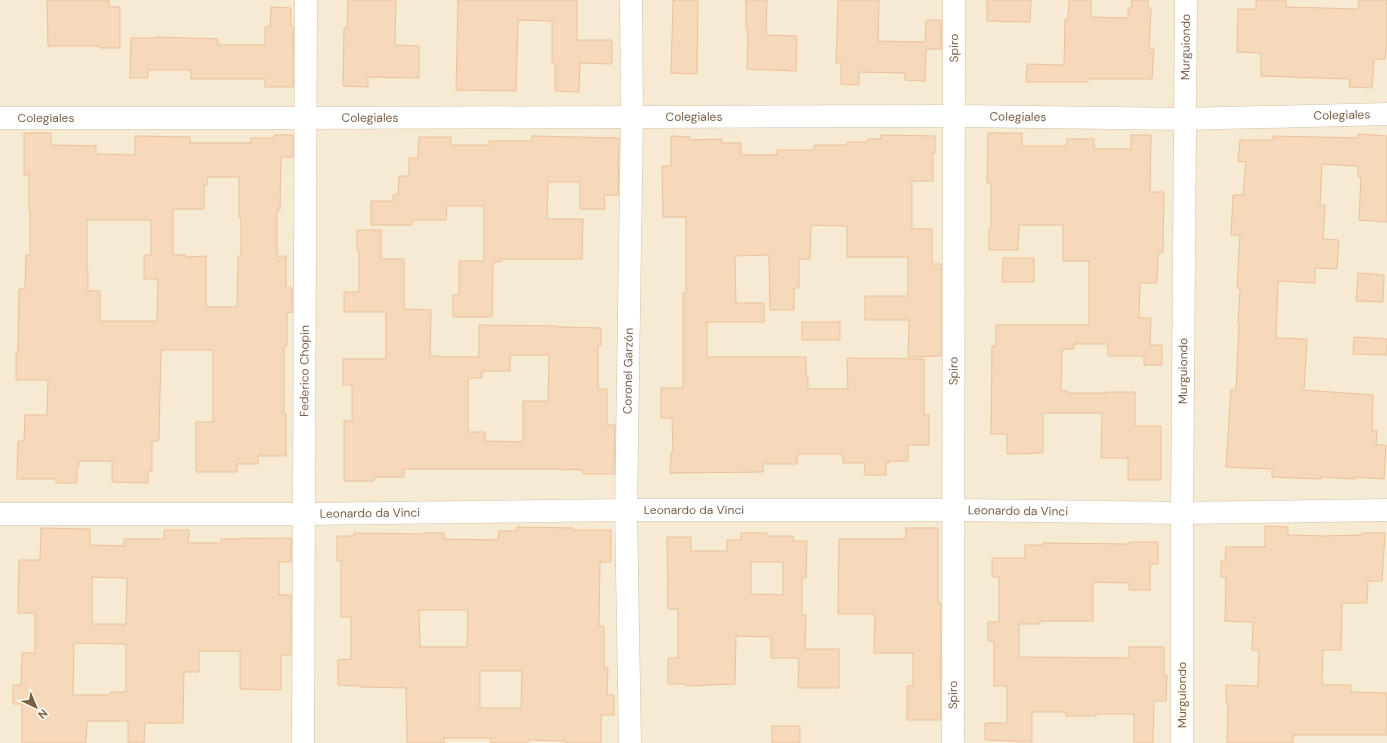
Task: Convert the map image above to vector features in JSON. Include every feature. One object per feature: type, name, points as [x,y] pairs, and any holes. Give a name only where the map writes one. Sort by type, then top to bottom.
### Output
[{"type":"street","name":"Federico Chopin","points":[[303,743],[306,0]]},
{"type":"street","name":"Coronel Garzón","points":[[630,743],[626,510],[632,116],[631,0]]},
{"type":"street","name":"Spiro","points":[[952,743],[955,116],[954,0]]},
{"type":"street","name":"Murguiondo","points":[[1182,743],[1182,512],[1186,0]]},
{"type":"street","name":"Colegiales","points":[[0,118],[955,116],[1185,119],[1387,114]]},
{"type":"street","name":"Leonardo da Vinci","points":[[0,514],[303,514],[626,510],[1182,512],[1387,510]]},
{"type":"shaded area","points":[[0,0],[1387,0],[1387,743],[0,743]]},
{"type":"building","points":[[47,0],[109,0],[109,7],[120,7],[120,48],[100,48],[100,46],[48,46]]},
{"type":"building","points":[[348,0],[396,0],[395,45],[419,46],[419,78],[368,77],[368,87],[343,86],[344,28],[347,28]]},
{"type":"building","points":[[458,0],[577,0],[577,40],[612,40],[612,64],[580,63],[579,92],[555,91],[555,63],[552,63],[552,21],[518,20],[516,91],[456,90]]},
{"type":"building","points":[[673,0],[698,0],[697,74],[671,73]]},
{"type":"building","points":[[746,0],[767,0],[766,35],[797,36],[796,71],[747,69],[748,30],[746,30]]},
{"type":"building","points":[[838,0],[879,0],[878,41],[925,42],[926,20],[941,20],[941,49],[926,49],[925,81],[905,80],[905,73],[859,72],[859,85],[841,84],[841,63],[836,63]]},
{"type":"building","points":[[987,0],[1031,0],[1030,22],[987,21]]},
{"type":"building","points":[[1069,0],[1091,0],[1091,17],[1128,18],[1128,8],[1131,8],[1132,0],[1148,0],[1148,8],[1151,8],[1149,48],[1154,48],[1152,79],[1088,79],[1088,82],[1026,82],[1027,64],[1064,65],[1065,19],[1068,19]]},
{"type":"building","points":[[1256,0],[1286,0],[1286,7],[1358,9],[1359,0],[1387,0],[1387,48],[1385,59],[1374,59],[1372,88],[1349,87],[1350,79],[1261,76],[1261,53],[1237,52],[1238,9],[1256,9]]},
{"type":"building","points":[[271,7],[291,8],[291,27],[293,27],[293,87],[265,87],[265,79],[191,79],[191,70],[148,70],[148,78],[130,78],[131,38],[156,37],[218,39],[218,45],[265,45],[265,27],[270,27]]},
{"type":"building","points":[[24,133],[51,133],[51,145],[96,146],[96,154],[135,155],[135,136],[190,137],[190,143],[251,143],[251,138],[274,138],[275,135],[293,135],[293,157],[281,157],[280,210],[277,210],[277,256],[286,256],[286,288],[292,288],[292,313],[287,312],[287,346],[284,346],[284,413],[286,413],[286,456],[258,456],[258,464],[237,464],[237,472],[196,472],[196,422],[213,422],[213,350],[161,350],[159,437],[158,441],[152,441],[152,471],[148,471],[148,483],[112,482],[112,461],[79,461],[79,466],[77,466],[77,483],[56,483],[56,479],[17,479],[18,441],[24,441],[25,415],[47,415],[48,380],[16,380],[19,289],[25,289],[26,255],[30,255],[29,175],[24,175]],"holes":[[[207,177],[239,177],[241,256],[238,256],[237,307],[206,307],[206,256],[186,257],[186,255],[173,255],[173,209],[204,209],[204,185],[207,185]],[[87,220],[151,220],[151,255],[144,255],[144,279],[158,279],[157,321],[100,321],[100,291],[88,291]]]},
{"type":"building","points":[[988,133],[1022,133],[1022,146],[1067,146],[1067,139],[1094,139],[1094,149],[1131,149],[1131,135],[1151,135],[1150,192],[1164,192],[1163,253],[1158,253],[1157,283],[1140,283],[1139,318],[1151,318],[1150,345],[1162,345],[1162,365],[1144,365],[1144,356],[1108,356],[1108,344],[1074,344],[1074,349],[1062,349],[1061,391],[1068,391],[1068,393],[1135,392],[1135,426],[1161,426],[1161,480],[1128,480],[1128,458],[1101,458],[1102,413],[1043,413],[1043,453],[1007,454],[1007,434],[991,434],[992,346],[996,346],[996,325],[1089,325],[1089,261],[1063,261],[1063,225],[1019,225],[1018,250],[989,250],[989,228],[991,228],[991,183],[987,183]]},
{"type":"building","points":[[1358,134],[1387,136],[1387,222],[1359,220],[1361,177],[1358,177],[1358,166],[1322,164],[1320,205],[1325,205],[1323,239],[1339,240],[1337,269],[1315,268],[1315,283],[1278,281],[1276,338],[1307,339],[1304,390],[1373,395],[1372,431],[1377,431],[1376,445],[1386,445],[1384,479],[1355,477],[1355,479],[1321,477],[1321,479],[1272,477],[1272,469],[1226,467],[1231,390],[1236,390],[1240,289],[1237,288],[1240,235],[1231,235],[1233,195],[1243,195],[1246,162],[1238,161],[1240,140],[1273,140],[1273,136],[1358,138]]},
{"type":"building","points":[[881,135],[935,136],[935,153],[933,152],[933,181],[912,181],[912,229],[932,229],[932,264],[941,264],[941,356],[908,357],[909,320],[865,320],[865,296],[908,296],[908,257],[847,257],[847,226],[811,225],[810,259],[799,259],[799,288],[794,288],[794,310],[770,310],[769,255],[735,256],[736,303],[764,303],[764,322],[707,322],[707,356],[806,357],[808,389],[848,389],[847,358],[924,359],[924,415],[929,415],[929,445],[908,445],[908,461],[889,461],[889,463],[886,463],[886,475],[864,475],[865,463],[843,463],[843,454],[797,454],[797,464],[763,464],[763,472],[670,473],[671,452],[673,452],[672,418],[661,418],[661,388],[683,388],[683,293],[686,293],[686,217],[663,217],[662,166],[671,166],[671,136],[690,137],[690,140],[722,139],[722,143],[741,143],[741,155],[777,155],[777,150],[814,150],[814,145],[847,145],[847,142],[867,142],[868,139],[881,139]]},
{"type":"building","points":[[532,136],[619,138],[618,195],[604,195],[605,209],[580,209],[580,182],[548,182],[547,219],[583,219],[582,259],[501,259],[501,262],[493,262],[492,317],[453,317],[453,295],[459,295],[459,261],[484,261],[484,206],[447,206],[446,220],[412,220],[412,225],[371,225],[371,201],[393,201],[393,195],[398,195],[399,176],[409,176],[409,158],[418,158],[419,137],[451,137],[451,145],[489,145],[489,141],[532,141]]},
{"type":"building","points":[[357,230],[381,230],[381,259],[404,259],[404,309],[431,310],[430,356],[479,357],[479,325],[601,328],[601,345],[598,345],[598,389],[607,389],[607,425],[615,425],[614,474],[583,474],[583,470],[555,469],[404,469],[404,477],[374,477],[374,481],[344,481],[344,421],[352,421],[352,385],[343,385],[343,359],[386,359],[386,312],[344,312],[344,292],[359,292],[359,250],[357,250]],"holes":[[[510,355],[549,355],[548,401],[523,401],[523,442],[485,441],[485,432],[468,432],[468,378],[482,378],[482,371],[510,371]]]},
{"type":"building","points":[[1003,258],[1034,258],[1034,282],[1002,282]]},
{"type":"building","points":[[1358,273],[1384,275],[1383,302],[1356,301]]},
{"type":"building","points":[[802,322],[840,322],[840,340],[802,340]]},
{"type":"building","points":[[1354,337],[1387,339],[1387,355],[1353,354]]},
{"type":"building","points":[[1265,526],[1288,527],[1288,535],[1324,536],[1385,533],[1382,581],[1368,581],[1367,603],[1342,603],[1341,650],[1323,650],[1322,685],[1351,685],[1351,692],[1387,693],[1387,735],[1293,735],[1293,743],[1227,743],[1228,703],[1226,703],[1226,685],[1258,686],[1259,650],[1252,650],[1253,622],[1225,621],[1226,577],[1221,577],[1221,561],[1225,561],[1226,547],[1265,547]]},
{"type":"building","points":[[517,527],[573,528],[573,530],[611,530],[611,562],[600,562],[599,626],[604,626],[604,668],[608,668],[607,695],[614,695],[614,715],[601,715],[601,743],[566,743],[566,741],[528,740],[528,743],[491,743],[491,738],[444,738],[444,743],[407,743],[406,688],[338,685],[338,660],[351,659],[351,617],[341,617],[341,561],[337,561],[337,536],[354,536],[354,533],[444,533],[444,539],[498,540],[499,531],[517,531]],"holes":[[[419,610],[468,610],[467,647],[420,647]],[[480,671],[522,671],[521,708],[480,708]]]},
{"type":"building","points":[[41,528],[90,529],[90,545],[124,546],[124,539],[164,539],[164,530],[189,530],[188,543],[221,543],[221,539],[291,538],[291,562],[279,562],[279,595],[291,595],[291,655],[281,655],[281,690],[240,689],[240,651],[199,651],[199,672],[184,672],[183,723],[145,723],[144,743],[128,743],[128,721],[87,721],[86,743],[22,743],[22,704],[13,704],[13,685],[21,685],[22,653],[35,653],[35,613],[18,613],[19,560],[40,560]],"holes":[[[92,577],[127,578],[126,624],[92,624]],[[74,643],[126,644],[126,692],[110,692],[110,695],[73,695]]]},
{"type":"building","points":[[906,528],[938,528],[938,603],[941,603],[941,720],[907,720],[907,686],[913,686],[913,653],[874,653],[875,614],[838,614],[839,539],[906,539]]},
{"type":"building","points":[[741,533],[767,533],[767,536],[793,536],[793,541],[807,541],[806,578],[802,578],[802,615],[806,615],[805,649],[839,649],[839,688],[798,688],[799,658],[771,658],[771,637],[736,636],[735,684],[686,686],[686,684],[668,684],[668,658],[678,658],[678,609],[668,609],[667,537],[691,537],[691,551],[727,551],[727,540],[741,540]],"holes":[[[751,562],[783,562],[783,595],[751,594]]]},
{"type":"building","points":[[1129,542],[1158,542],[1158,564],[1150,564],[1150,590],[1129,590],[1129,583],[1093,582],[1093,621],[1040,621],[1040,624],[1019,624],[1019,657],[1129,658],[1129,647],[1164,647],[1164,675],[1167,675],[1166,701],[1154,701],[1153,743],[1134,743],[1134,714],[1066,716],[1066,712],[1032,712],[1032,742],[985,740],[985,723],[1007,723],[1007,686],[994,686],[994,641],[988,641],[988,622],[999,622],[999,577],[992,577],[992,558],[1025,558],[1025,545],[1043,545],[1043,543],[1129,544]]},
{"type":"building","points":[[772,726],[800,726],[800,743],[772,743]]}]
